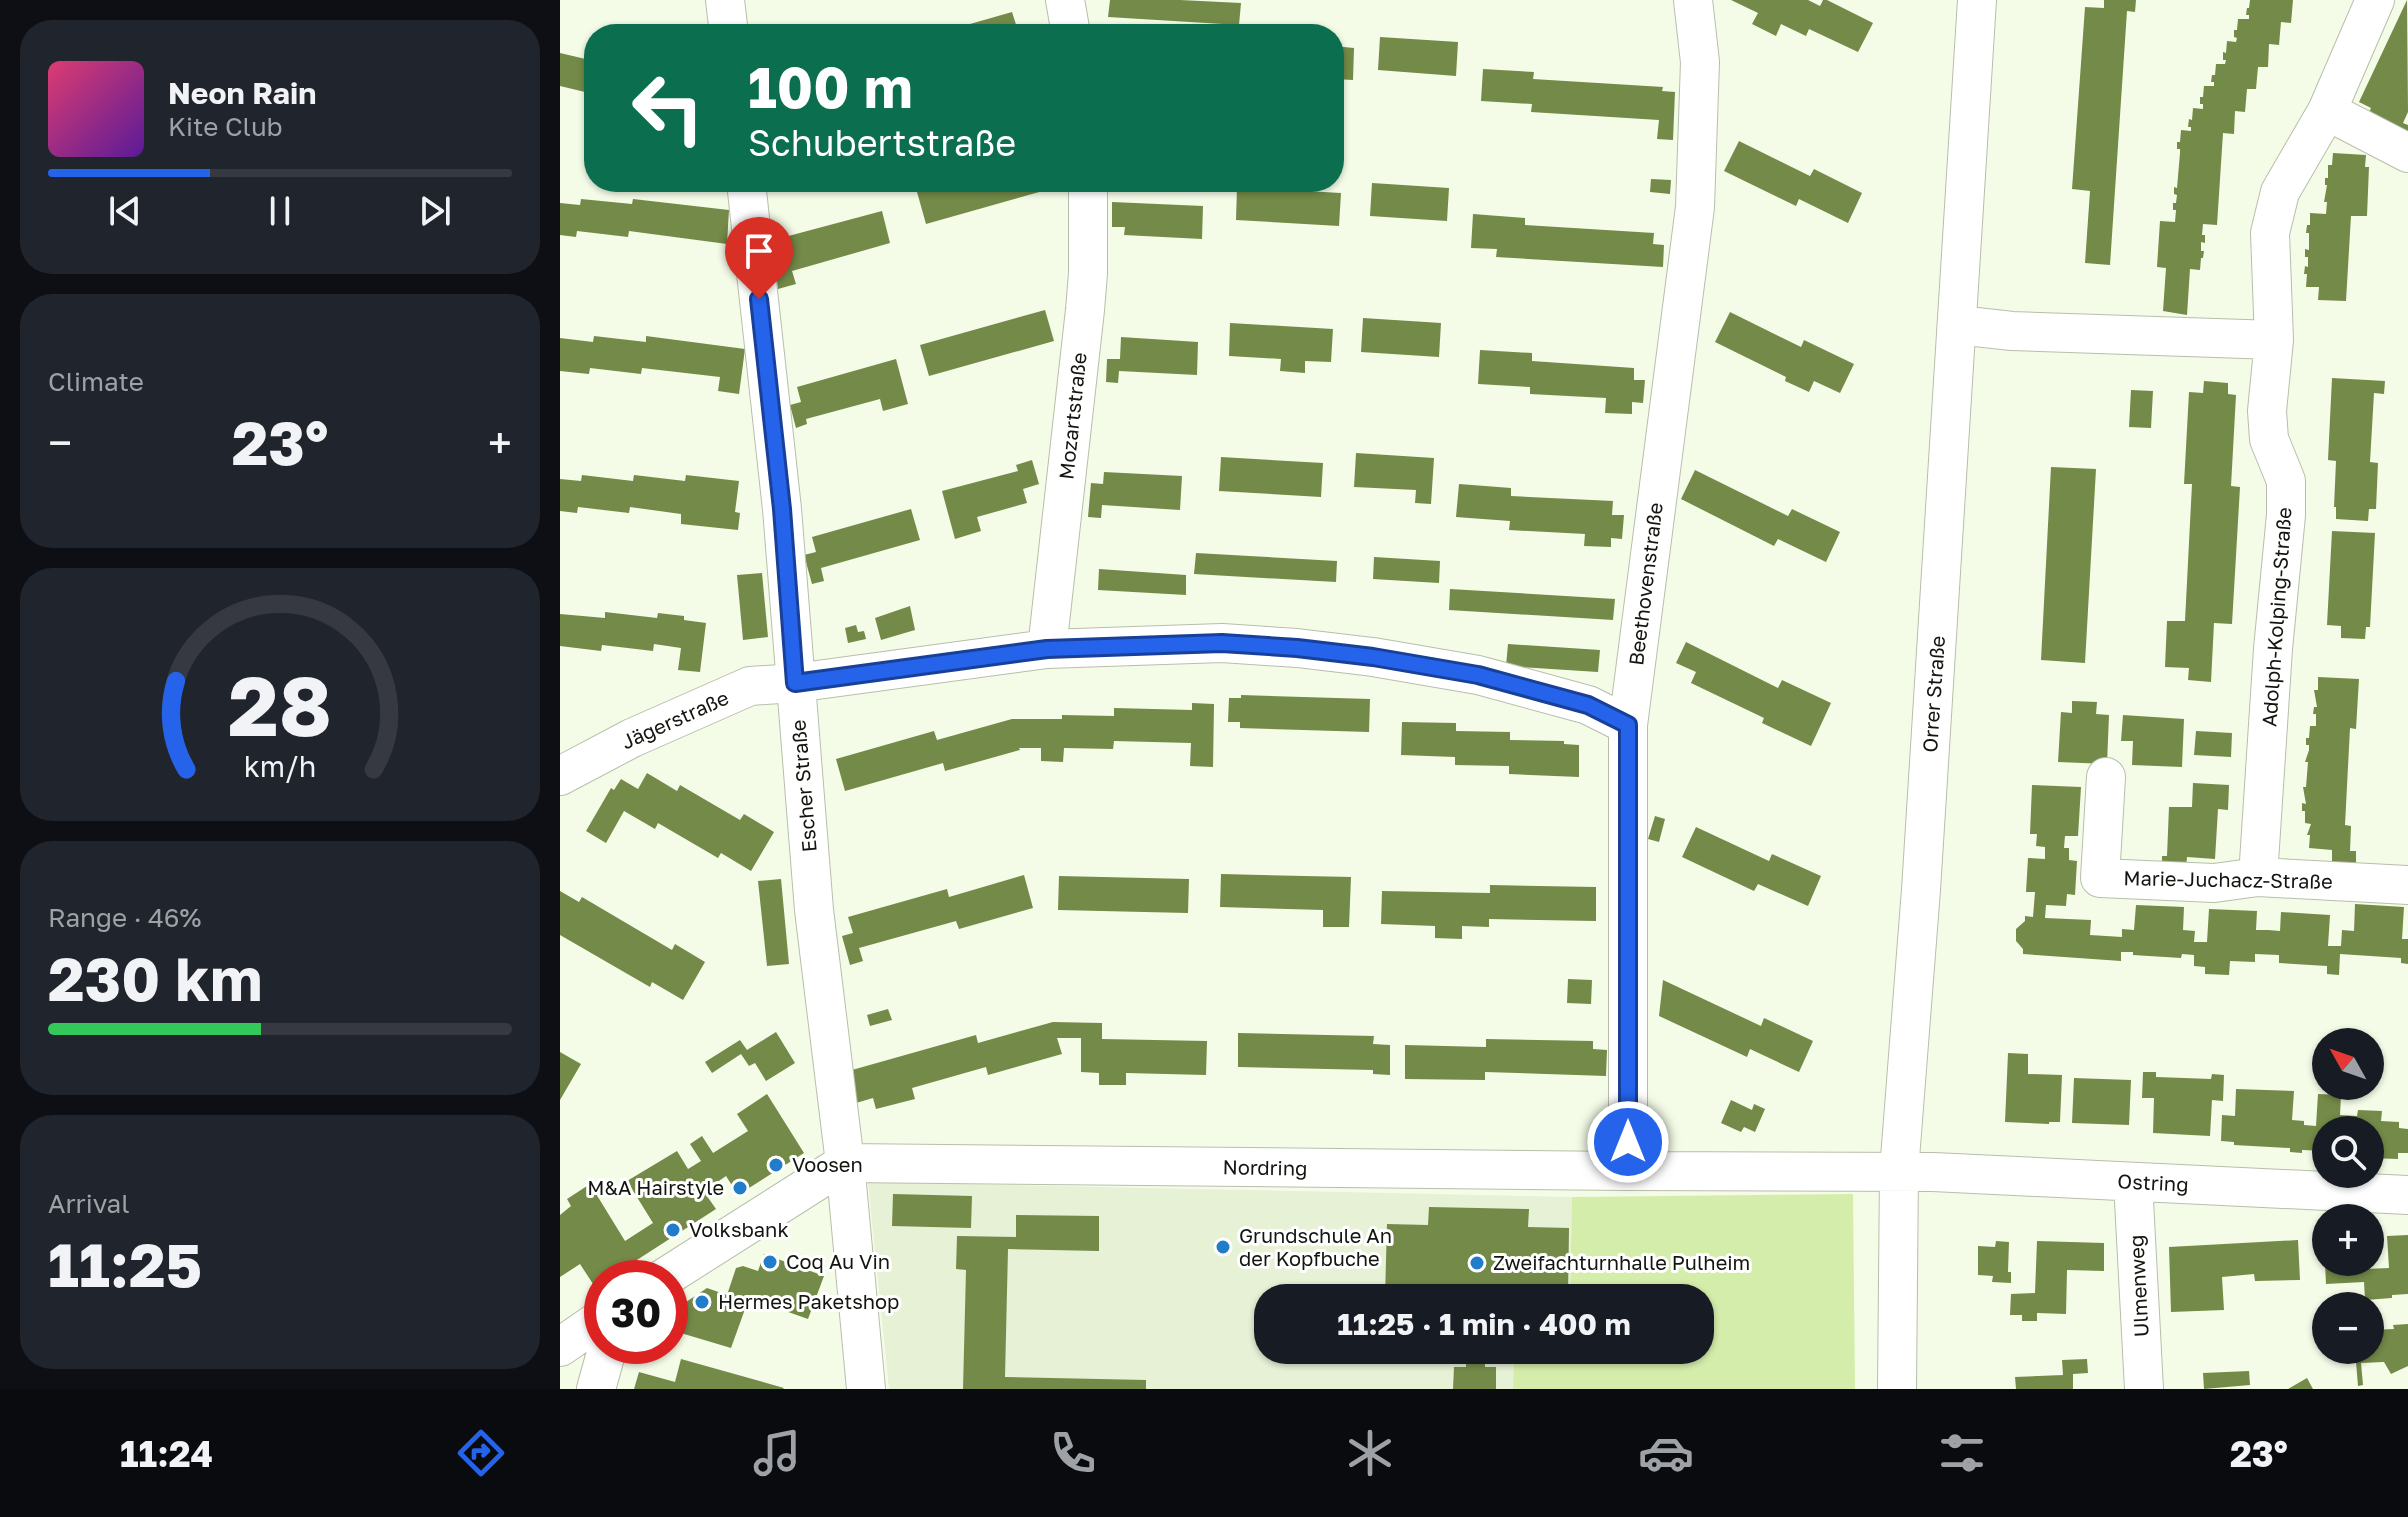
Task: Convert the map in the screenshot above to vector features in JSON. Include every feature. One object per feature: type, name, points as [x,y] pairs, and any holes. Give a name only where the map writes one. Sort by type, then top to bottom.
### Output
[{"type":"street","points":[[725,0],[728,24]]},
{"type":"street","points":[[1065,0],[1069,24]]},
{"type":"street","name":"Beethovenstraße","points":[[1628,1171],[1628,725],[1695,207],[1700,62],[1693,0]]},
{"type":"street","name":"Orrer Straße","points":[[1897,1389],[1899,1171],[1921,890],[1977,0]]},
{"type":"street","name":"Adolph-Kolping-Straße","points":[[2258,877],[2273,649],[2286,515],[2286,481],[2269,439],[2267,411],[2274,340],[2270,233],[2280,192],[2327,111],[2375,0]]},
{"type":"street","points":[[2327,111],[2408,153]]},
{"type":"street","name":"Escher Straße","points":[[747,192],[782,509],[814,910],[845,1163],[866,1389]]},
{"type":"street","name":"Mozartstraße","points":[[1047,649],[1085,310],[1088,192]]},
{"type":"street","points":[[1958,325],[2012,331],[2274,340]]},
{"type":"street","name":"Jägerstraße","points":[[560,776],[632,738],[750,686],[795,683],[1047,649],[1222,643],[1358,655],[1478,675],[1588,705],[1628,725]]},
{"type":"street","name":"Marie-Juchacz-Straße","points":[[2106,777],[2100,878],[2214,883],[2258,877],[2408,885]]},
{"type":"street","points":[[688,1263],[845,1163]]},
{"type":"street","name":"Nordring","points":[[845,1163],[1899,1171]]},
{"type":"street","name":"Ostring","points":[[1899,1171],[2408,1195]]},
{"type":"street","name":"Ulmenweg","points":[[2133,1182],[2144,1389]]},
{"type":"street","points":[[560,1347],[584,1330]]},
{"type":"street","points":[[596,1389],[603,1364]]},
{"type":"shaded area","name":"Grundschule An der Kopfbuche","points":[[868,1182],[1572,1197],[1570,1284],[1254,1284],[1254,1364],[1514,1364],[1513,1389],[889,1389]]},
{"type":"green space","points":[[1853,1194],[1855,1389],[1513,1389],[1514,1364],[1714,1364],[1714,1284],[1570,1284],[1572,1197]]},
{"type":"building","points":[[1110,0],[1241,3],[1239,24],[1108,17]]},
{"type":"building","points":[[1731,0],[1808,0],[1820,6],[1823,0],[1827,0],[1873,23],[1858,52],[1809,29],[1806,36],[1781,24],[1776,36],[1752,24],[1758,13]]},
{"type":"building","points":[[2104,0],[2136,0],[2135,12],[2127,11],[2110,265],[2085,263],[2090,191],[2072,189],[2085,7],[2104,8]]},
{"type":"building","points":[[2250,0],[2293,0],[2291,23],[2281,22],[2279,45],[2269,44],[2268,67],[2258,67],[2256,89],[2247,89],[2245,112],[2235,111],[2234,134],[2223,133],[2217,225],[2203,224],[2203,258],[2200,270],[2190,269],[2187,315],[2163,311],[2166,268],[2157,267],[2160,221],[2175,222],[2173,203],[2176,203],[2177,195],[2174,194],[2174,187],[2177,188],[2180,153],[2177,142],[2180,142],[2181,130],[2191,131],[2188,127],[2193,108],[2203,109],[2200,97],[2203,97],[2204,86],[2214,86],[2211,82],[2216,64],[2225,64],[2223,52],[2226,53],[2227,41],[2236,42],[2234,30],[2237,30],[2238,19],[2249,19],[2246,15]]},
{"type":"building","points":[[2407,0],[2408,112],[2403,123],[2408,125],[2408,130],[2405,137],[2366,119],[2371,108],[2359,102]]},
{"type":"building","points":[[1012,12],[1016,24],[970,24]]},
{"type":"building","points":[[1380,37],[1458,42],[1456,76],[1378,70]]},
{"type":"building","points":[[1344,47],[1354,48],[1353,80],[1344,80]]},
{"type":"building","points":[[560,53],[584,59],[584,92],[560,86]]},
{"type":"building","points":[[1483,69],[1534,72],[1533,79],[1663,87],[1662,91],[1675,92],[1673,140],[1657,139],[1659,120],[1531,112],[1532,104],[1481,101]]},
{"type":"building","points":[[1739,141],[1810,176],[1814,169],[1862,193],[1848,223],[1799,199],[1796,206],[1724,171]]},
{"type":"building","points":[[2333,153],[2366,155],[2365,167],[2369,167],[2367,216],[2351,216],[2346,301],[2318,300],[2319,287],[2306,287],[2307,274],[2304,274],[2305,266],[2308,267],[2308,257],[2305,257],[2305,249],[2309,250],[2307,225],[2310,225],[2310,213],[2326,214],[2325,178],[2328,178],[2328,165],[2332,165]]},
{"type":"building","points":[[1651,179],[1671,180],[1670,194],[1650,192]]},
{"type":"building","points":[[1372,183],[1449,188],[1447,221],[1370,216]]},
{"type":"building","points":[[917,192],[1039,192],[926,224]]},
{"type":"building","points":[[1237,192],[1341,193],[1339,226],[1236,220]]},
{"type":"building","points":[[581,199],[632,204],[633,199],[729,210],[727,244],[629,231],[628,237],[577,231],[576,237],[560,235],[560,203],[580,205]]},
{"type":"building","points":[[1112,202],[1203,206],[1202,239],[1124,235],[1125,227],[1112,227]]},
{"type":"building","points":[[882,211],[890,243],[792,271],[796,284],[778,289],[774,259],[786,256],[781,238]]},
{"type":"building","points":[[1473,214],[1525,218],[1525,225],[1654,233],[1653,244],[1664,245],[1663,267],[1496,257],[1497,249],[1471,248]]},
{"type":"building","points":[[1045,310],[1054,341],[929,376],[920,345]]},
{"type":"building","points":[[1730,312],[1801,347],[1804,340],[1854,364],[1840,393],[1814,381],[1809,392],[1785,381],[1786,377],[1715,342]]},
{"type":"building","points":[[1363,318],[1441,323],[1439,357],[1361,352]]},
{"type":"building","points":[[1230,323],[1333,329],[1331,362],[1305,361],[1305,373],[1280,371],[1281,359],[1229,356]]},
{"type":"building","points":[[594,336],[646,342],[646,336],[745,349],[739,394],[718,391],[720,377],[642,368],[641,374],[590,368],[589,374],[560,371],[560,338],[593,342]]},
{"type":"building","points":[[1121,337],[1198,342],[1197,375],[1119,371],[1118,383],[1106,382],[1107,359],[1120,359]]},
{"type":"building","points":[[1480,350],[1532,353],[1532,361],[1634,368],[1634,380],[1645,380],[1643,403],[1632,402],[1632,414],[1605,413],[1606,398],[1530,394],[1530,387],[1478,384]]},
{"type":"building","points":[[896,359],[908,404],[883,411],[880,399],[806,419],[807,424],[796,428],[790,405],[801,402],[797,387]]},
{"type":"building","points":[[2332,378],[2385,381],[2384,394],[2374,393],[2370,462],[2378,463],[2376,509],[2369,509],[2368,521],[2336,519],[2336,461],[2328,460]]},
{"type":"building","points":[[2204,381],[2228,383],[2228,394],[2236,395],[2231,486],[2240,487],[2232,624],[2214,623],[2211,682],[2188,680],[2189,668],[2165,667],[2167,621],[2185,621],[2192,484],[2184,484],[2189,392],[2203,393]]},
{"type":"building","points":[[2131,390],[2153,391],[2151,428],[2129,427]]},
{"type":"building","points":[[1356,453],[1434,458],[1431,504],[1415,503],[1416,490],[1354,487]]},
{"type":"building","points":[[1221,457],[1323,463],[1321,497],[1219,491]]},
{"type":"building","points":[[1032,460],[1039,484],[1023,489],[1027,503],[977,517],[981,531],[955,539],[942,491],[1018,471],[1016,465]]},
{"type":"building","points":[[2051,467],[2096,469],[2085,663],[2041,660]]},
{"type":"building","points":[[1695,470],[1788,516],[1792,509],[1840,532],[1826,562],[1778,539],[1774,546],[1681,499]]},
{"type":"building","points":[[1104,472],[1182,476],[1180,510],[1102,505],[1101,518],[1088,517],[1091,483],[1103,484]]},
{"type":"building","points":[[582,475],[633,481],[634,475],[685,481],[686,475],[739,481],[735,512],[740,513],[738,530],[681,524],[681,514],[630,507],[629,513],[578,507],[577,513],[560,511],[560,479],[581,481]]},
{"type":"building","points":[[1459,484],[1511,488],[1511,496],[1613,501],[1612,515],[1624,515],[1622,539],[1611,538],[1611,547],[1584,546],[1585,534],[1509,530],[1510,521],[1456,517]]},
{"type":"building","points":[[911,509],[920,540],[821,568],[824,581],[812,584],[804,555],[816,552],[812,537]]},
{"type":"building","points":[[2332,531],[2375,533],[2370,627],[2366,627],[2365,639],[2341,638],[2341,626],[2327,625]]},
{"type":"building","points":[[1196,553],[1337,561],[1336,582],[1194,574]]},
{"type":"building","points":[[1374,557],[1440,561],[1439,583],[1373,579]]},
{"type":"building","points":[[1099,569],[1186,575],[1186,595],[1098,590]]},
{"type":"building","points":[[762,573],[768,637],[743,640],[737,575]]},
{"type":"building","points":[[1450,589],[1615,599],[1613,620],[1449,610]]},
{"type":"building","points":[[910,606],[915,630],[881,640],[875,618]]},
{"type":"building","points":[[605,612],[657,618],[658,613],[706,623],[700,672],[678,670],[681,648],[654,644],[653,651],[602,645],[601,651],[560,646],[560,614],[605,618]]},
{"type":"building","points":[[856,625],[858,632],[864,631],[866,639],[848,643],[845,628]]},
{"type":"building","points":[[1686,642],[1778,688],[1782,680],[1831,703],[1811,746],[1762,723],[1764,718],[1691,683],[1696,672],[1676,663]]},
{"type":"building","points":[[1508,644],[1600,650],[1598,672],[1506,666]]},
{"type":"building","points":[[2318,677],[2359,679],[2356,729],[2350,728],[2345,825],[2351,826],[2350,851],[2356,851],[2356,863],[2332,862],[2332,850],[2309,848],[2310,835],[2307,835],[2311,824],[2305,823],[2302,803],[2306,804],[2303,787],[2306,787],[2308,762],[2305,762],[2309,745],[2306,745],[2306,738],[2309,738],[2310,726],[2316,726],[2316,714],[2313,714],[2314,707],[2317,707],[2314,690],[2318,690]]},
{"type":"building","points":[[1241,695],[1370,699],[1369,732],[1240,728],[1240,722],[1228,722],[1229,698],[1241,698]]},
{"type":"building","points":[[2072,701],[2097,702],[2096,714],[2109,715],[2107,764],[2058,762],[2061,712],[2072,713]]},
{"type":"building","points":[[1192,703],[1214,704],[1213,767],[1190,766],[1191,743],[1114,741],[1113,749],[1064,748],[1063,762],[1041,761],[1041,748],[1019,748],[945,771],[943,763],[845,791],[836,759],[934,731],[937,740],[1012,719],[1062,719],[1062,715],[1114,716],[1114,708],[1192,710]]},
{"type":"building","points":[[2123,715],[2184,719],[2182,767],[2132,765],[2133,741],[2121,741]]},
{"type":"building","points":[[1402,722],[1456,723],[1456,731],[1510,732],[1510,740],[1564,741],[1564,744],[1579,745],[1579,777],[1509,774],[1509,766],[1455,765],[1455,757],[1401,755]]},
{"type":"building","points":[[2196,731],[2232,733],[2231,757],[2194,755]]},
{"type":"building","points":[[647,773],[677,791],[680,785],[740,820],[744,814],[774,832],[751,871],[721,853],[718,858],[658,823],[655,829],[624,811],[606,843],[586,831],[611,788],[614,790],[621,779],[638,789]]},
{"type":"building","points":[[2193,783],[2229,785],[2228,810],[2218,809],[2215,859],[2187,857],[2186,869],[2162,868],[2162,856],[2167,856],[2169,807],[2192,807]]},
{"type":"building","points":[[2032,785],[2081,787],[2078,836],[2065,836],[2064,848],[2069,848],[2069,860],[2077,861],[2075,895],[2067,894],[2066,906],[2046,905],[2045,918],[2091,920],[2090,935],[2122,937],[2122,929],[2134,930],[2136,905],[2184,907],[2183,930],[2195,931],[2194,942],[2207,942],[2209,909],[2257,911],[2256,930],[2280,931],[2281,912],[2330,915],[2328,946],[2341,946],[2342,930],[2354,931],[2355,904],[2404,907],[2402,939],[2408,939],[2408,964],[2401,963],[2401,958],[2340,954],[2339,975],[2327,974],[2327,966],[2279,963],[2279,955],[2255,954],[2255,962],[2230,961],[2229,975],[2205,974],[2205,967],[2194,966],[2194,955],[2182,954],[2181,958],[2121,952],[2121,961],[2023,954],[2016,941],[2016,929],[2025,921],[2025,916],[2033,917],[2035,892],[2026,892],[2028,858],[2045,859],[2045,847],[2036,846],[2037,834],[2030,834]]},
{"type":"building","points":[[1655,816],[1665,819],[1659,842],[1648,839]]},
{"type":"building","points":[[1696,827],[1769,861],[1772,854],[1821,876],[1808,906],[1758,884],[1754,891],[1682,857]]},
{"type":"building","points":[[1221,874],[1351,877],[1349,927],[1323,927],[1323,910],[1220,907]]},
{"type":"building","points":[[1024,875],[1033,908],[959,929],[956,921],[859,948],[863,961],[850,965],[842,936],[853,933],[848,917],[947,889],[949,897]]},
{"type":"building","points":[[1059,876],[1189,879],[1188,913],[1058,910]]},
{"type":"building","points":[[781,879],[789,964],[767,966],[758,881]]},
{"type":"building","points":[[1490,885],[1596,887],[1596,921],[1489,919],[1489,927],[1462,926],[1462,939],[1435,938],[1435,926],[1381,924],[1382,891],[1490,893]]},
{"type":"building","points":[[560,891],[579,902],[582,897],[672,950],[675,944],[705,962],[683,1000],[652,982],[650,987],[560,935]]},
{"type":"building","points":[[1568,979],[1592,980],[1591,1004],[1567,1003]]},
{"type":"building","points":[[1663,980],[1761,1026],[1764,1018],[1813,1041],[1799,1072],[1750,1049],[1747,1057],[1659,1016]]},
{"type":"building","points":[[888,1009],[892,1020],[870,1026],[867,1015]]},
{"type":"building","points":[[1053,1022],[1102,1023],[1102,1039],[1207,1041],[1206,1075],[1126,1073],[1126,1085],[1099,1085],[1099,1073],[1081,1072],[1081,1038],[1057,1038],[1062,1054],[988,1075],[986,1067],[912,1088],[915,1099],[876,1109],[873,1098],[856,1103],[852,1070],[976,1035],[978,1043]]},
{"type":"building","points":[[776,1032],[795,1063],[766,1081],[755,1063],[749,1066],[741,1054],[712,1073],[705,1062],[740,1040],[747,1050]]},
{"type":"building","points":[[1238,1033],[1374,1036],[1373,1044],[1390,1045],[1390,1075],[1373,1074],[1373,1070],[1238,1067]]},
{"type":"building","points":[[1486,1039],[1593,1041],[1593,1049],[1607,1050],[1606,1076],[1485,1072],[1485,1080],[1405,1079],[1405,1045],[1486,1047]]},
{"type":"building","points":[[560,1052],[581,1064],[560,1100]]},
{"type":"building","points":[[2008,1053],[2028,1054],[2028,1074],[2062,1075],[2060,1122],[2005,1122]]},
{"type":"building","points":[[2143,1072],[2156,1072],[2156,1077],[2211,1079],[2212,1074],[2224,1075],[2223,1101],[2212,1100],[2210,1136],[2153,1133],[2154,1098],[2142,1098]]},
{"type":"building","points":[[2074,1078],[2131,1080],[2129,1125],[2072,1123]]},
{"type":"building","points":[[2236,1089],[2294,1091],[2292,1120],[2312,1126],[2312,1150],[2290,1152],[2290,1148],[2234,1145],[2234,1142],[2221,1141],[2222,1115],[2235,1116]]},
{"type":"building","points":[[767,1094],[804,1153],[738,1195],[726,1176],[702,1189],[716,1209],[637,1260],[584,1260],[584,1270],[580,1264],[560,1277],[560,1215],[571,1206],[567,1199],[590,1184],[625,1241],[653,1223],[627,1181],[677,1151],[688,1169],[701,1161],[690,1144],[702,1136],[713,1153],[748,1131],[737,1114]]},
{"type":"building","points":[[1731,1100],[1752,1110],[1754,1104],[1765,1109],[1755,1132],[1744,1127],[1741,1132],[1721,1123]]},
{"type":"building","points":[[2318,1100],[2341,1100],[2340,1115],[2357,1116],[2317,1116]]},
{"type":"building","points":[[2358,1110],[2382,1111],[2382,1116],[2357,1116]]},
{"type":"building","points":[[2384,1121],[2399,1122],[2399,1128],[2408,1129],[2408,1153],[2398,1153],[2398,1159],[2384,1158]]},
{"type":"building","points":[[893,1194],[972,1196],[971,1228],[892,1226]]},
{"type":"building","name":"Zweifachturnhalle Pulheim","points":[[1429,1207],[1529,1209],[1528,1227],[1569,1228],[1568,1284],[1385,1284],[1387,1224],[1428,1225]]},
{"type":"building","points":[[1016,1215],[1099,1216],[1099,1251],[1008,1249],[1005,1377],[1146,1380],[1146,1389],[963,1389],[966,1270],[956,1269],[957,1236],[1016,1237]]},
{"type":"building","points":[[2408,1235],[2408,1294],[2384,1299],[2384,1292],[2365,1292],[2364,1282],[2326,1284],[2326,1276],[2384,1276],[2384,1268],[2389,1268],[2387,1236]]},
{"type":"building","points":[[2298,1240],[2300,1280],[2255,1281],[2254,1274],[2222,1277],[2224,1310],[2171,1312],[2169,1247]]},
{"type":"building","points":[[1996,1241],[2009,1242],[2008,1272],[2011,1272],[2011,1283],[1992,1282],[1993,1276],[1978,1275],[1978,1246],[1995,1247]]},
{"type":"building","points":[[2037,1241],[2104,1243],[2104,1271],[2067,1270],[2066,1314],[2037,1313],[2037,1321],[2022,1321],[2022,1315],[2010,1315],[2011,1294],[2035,1293]]},
{"type":"building","points":[[764,1254],[824,1276],[808,1319],[749,1298],[731,1348],[688,1335],[688,1301],[707,1288],[727,1295],[736,1268],[743,1266],[758,1271]]},
{"type":"building","points":[[2408,1324],[2408,1366],[2391,1374],[2384,1362],[2384,1329],[2394,1329],[2393,1325]]},
{"type":"building","points":[[2087,1359],[2088,1373],[2073,1374],[2073,1389],[2016,1389],[2015,1377],[2063,1375],[2062,1360]]},
{"type":"building","points":[[688,1361],[784,1388],[634,1389],[639,1372],[675,1382],[680,1364],[688,1364]]},
{"type":"building","points":[[1466,1364],[1485,1364],[1485,1367],[1496,1367],[1496,1389],[1453,1389],[1454,1367],[1466,1367]]},
{"type":"building","points":[[2356,1364],[2361,1364],[2363,1385],[2358,1386]]},
{"type":"building","points":[[2249,1371],[2250,1385],[2204,1389],[2203,1373]]},
{"type":"building","points":[[2307,1378],[2313,1389],[2288,1389]]},
{"type":"place","name":"Voosen","points":[[776,1165]]},
{"type":"place","name":"M&A Hairstyle","points":[[740,1188]]},
{"type":"place","name":"Volksbank","points":[[673,1230]]},
{"type":"place","name":"Grundschule An der Kopfbuche","points":[[1223,1247]]},
{"type":"place","name":"Coq Au Vin","points":[[770,1262]]},
{"type":"place","name":"Zweifachturnhalle Pulheim","points":[[1477,1263]]},
{"type":"place","name":"Hermes Paketshop","points":[[702,1302]]},
{"type":"route","points":[[759,299],[782,509],[795,683],[1047,649],[1222,643],[1373,657],[1478,675],[1588,705],[1628,725],[1628,1142]]}]
